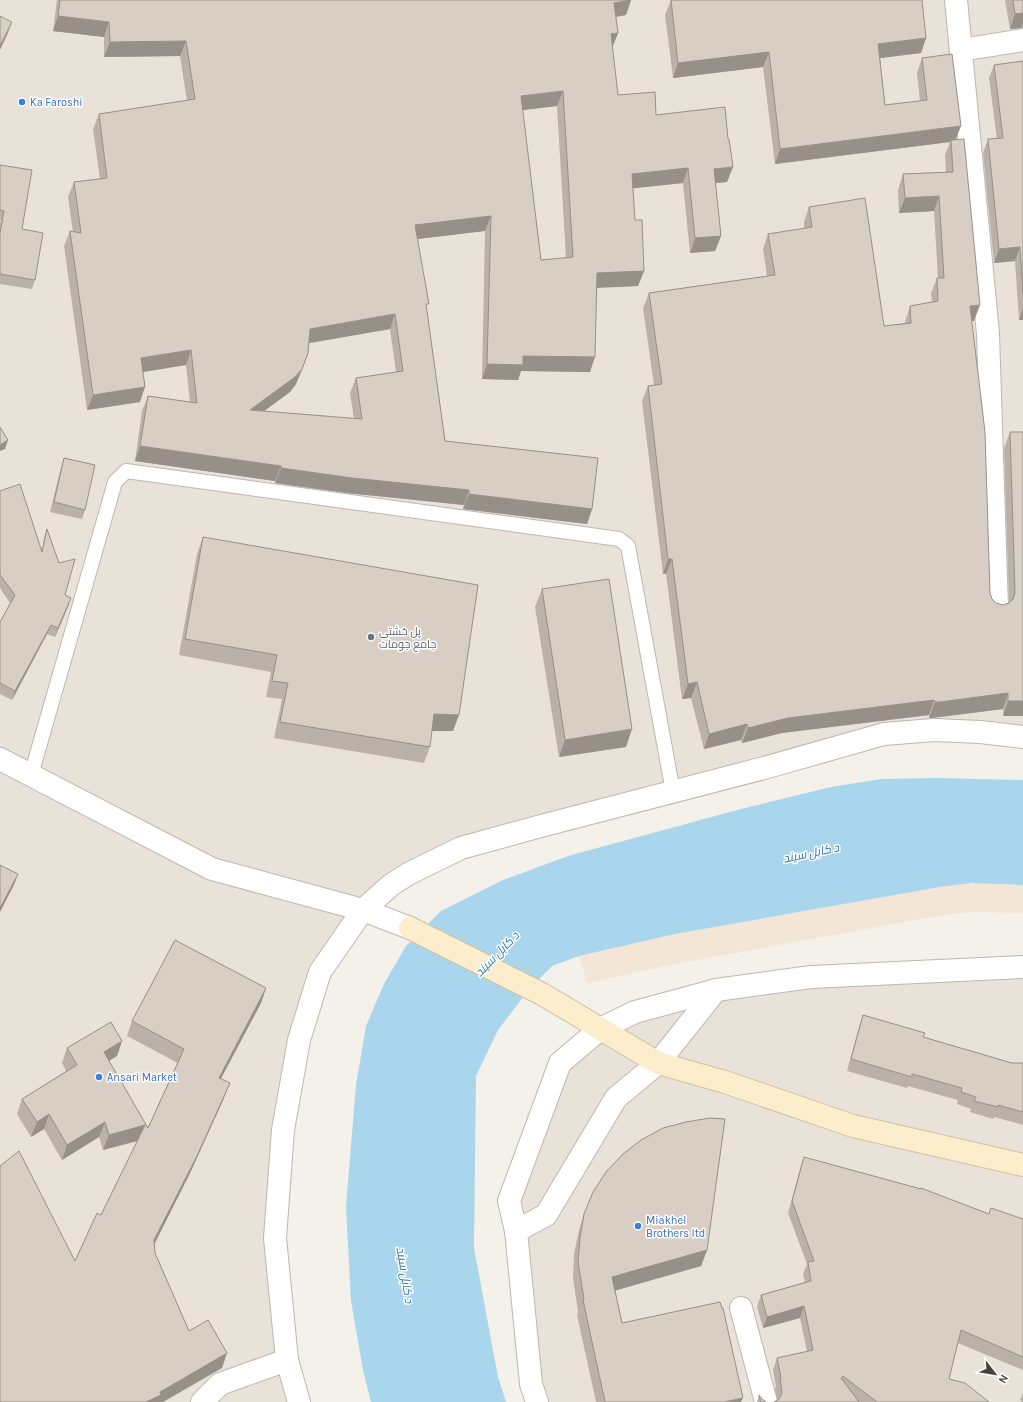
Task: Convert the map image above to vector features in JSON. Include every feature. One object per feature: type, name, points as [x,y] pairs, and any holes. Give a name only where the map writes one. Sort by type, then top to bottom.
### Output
[{"type":"street","points":[[956,0],[962,50],[988,334],[997,608]]},
{"type":"street","points":[[962,50],[1023,40]]},
{"type":"street","points":[[299,1402],[287,1360],[275,1238],[283,1130],[299,1040],[320,972],[363,910],[391,885],[408,874],[461,848],[764,768],[884,734],[934,730],[980,732],[1023,737]]},
{"type":"street","points":[[0,759],[212,869],[363,910],[410,928],[542,994],[658,1063],[725,1082],[852,1126],[1023,1165]]},
{"type":"street","points":[[537,1402],[531,1384],[516,1231],[509,1201],[560,1063],[600,1028],[635,1012],[716,990],[811,977],[1023,967]]},
{"type":"street","points":[[516,1231],[546,1215],[616,1098],[658,1063],[716,990]]},
{"type":"street","points":[[741,1308],[766,1402]]},
{"type":"street","points":[[202,1402],[220,1384],[287,1360]]},
{"type":"lane","points":[[31,775],[115,482],[126,471],[619,539],[628,546],[673,792]]},
{"type":"shaded area","points":[[0,0],[1023,0],[1023,737],[884,734],[408,874],[320,972],[275,1238],[299,1402],[0,1402]]},
{"type":"shaded area","points":[[971,883],[1023,885],[1023,913],[972,912],[943,915],[680,963],[587,983],[579,956],[675,934],[940,887]]},
{"type":"shaded area","points":[[1023,967],[1023,1402],[537,1402],[509,1201],[560,1063],[600,1029],[716,990]]},
{"type":"water","name":"د کابل سيند","points":[[937,778],[1023,780],[1023,885],[971,883],[940,887],[675,934],[579,956],[552,966],[530,988],[498,1030],[476,1076],[474,1248],[498,1377],[506,1402],[371,1402],[363,1370],[351,1301],[346,1207],[356,1085],[366,1026],[384,984],[406,946],[441,911],[503,880],[568,856],[741,809],[831,787],[881,779]]},
{"type":"building","points":[[60,0],[631,0],[614,3],[618,33],[611,34],[618,95],[655,92],[656,115],[725,107],[728,139],[733,167],[714,169],[721,236],[695,238],[688,168],[632,174],[635,220],[642,220],[644,271],[597,273],[595,357],[523,356],[523,365],[487,364],[491,216],[415,225],[429,304],[426,304],[445,441],[598,458],[592,509],[469,494],[469,490],[352,478],[281,468],[281,466],[140,446],[148,396],[197,403],[191,350],[141,358],[145,387],[93,395],[70,231],[81,233],[74,182],[107,178],[99,114],[195,99],[186,41],[110,42],[109,22],[58,16]],"holes":[[[563,91],[573,257],[541,260],[521,96]],[[395,314],[403,371],[356,378],[362,419],[250,410],[295,377],[302,369],[308,353],[310,329]]]},
{"type":"building","points":[[671,0],[922,0],[926,38],[878,44],[885,105],[927,100],[922,58],[952,54],[961,126],[780,149],[769,52],[678,63]]},
{"type":"building","points":[[1013,0],[1023,0],[1023,13],[1015,14]]},
{"type":"building","points":[[0,16],[12,22],[0,46]]},
{"type":"building","points":[[1023,61],[1023,293],[1020,247],[999,249],[988,139],[1003,138],[994,65]]},
{"type":"building","points":[[964,139],[980,305],[970,306],[985,432],[990,593],[992,599],[996,603],[1003,605],[1009,603],[1013,599],[1015,593],[1010,432],[1023,432],[1023,701],[1008,701],[1008,693],[940,702],[935,702],[934,700],[788,718],[748,728],[747,724],[709,734],[697,682],[688,684],[672,559],[668,559],[648,386],[662,384],[649,293],[775,275],[768,234],[812,227],[809,207],[865,198],[884,326],[911,323],[910,306],[938,301],[937,278],[944,278],[939,196],[905,198],[903,174],[953,172],[951,140]]},
{"type":"building","points":[[0,165],[32,170],[22,229],[43,233],[35,280],[0,274],[0,233],[4,211],[0,210]]},
{"type":"building","points":[[0,427],[8,440],[0,445]]},
{"type":"building","points":[[64,458],[95,465],[85,510],[54,502]]},
{"type":"building","points":[[20,484],[42,552],[47,529],[59,563],[75,559],[65,595],[71,598],[58,628],[51,625],[15,691],[0,683],[0,622],[15,595],[0,575],[0,491]]},
{"type":"building","name":"پل خشتی جامع جومات","points":[[203,537],[478,585],[459,715],[434,714],[430,747],[280,722],[288,683],[272,681],[277,655],[185,639]]},
{"type":"building","points":[[609,579],[632,729],[565,740],[542,589]]},
{"type":"building","points":[[0,865],[18,874],[0,908]]},
{"type":"building","points":[[175,940],[266,988],[219,1078],[230,1083],[197,1156],[154,1240],[155,1253],[189,1331],[208,1320],[227,1353],[160,1392],[161,1395],[146,1402],[0,1402],[0,1166],[19,1151],[75,1261],[97,1213],[101,1215],[145,1125],[109,1135],[105,1122],[67,1145],[49,1114],[37,1122],[22,1099],[77,1065],[67,1048],[111,1022],[122,1041],[104,1052],[148,1128],[184,1049],[132,1021]]},
{"type":"building","points":[[863,1015],[925,1033],[923,1037],[1012,1063],[1023,1063],[1023,1112],[998,1105],[998,1107],[974,1101],[976,1097],[961,1092],[962,1088],[912,1074],[912,1077],[851,1059]]},
{"type":"building","points":[[710,1118],[725,1119],[707,1250],[612,1277],[622,1323],[720,1302],[723,1308],[743,1398],[724,1402],[605,1402],[583,1300],[578,1262],[584,1214],[593,1192],[606,1172],[623,1154],[641,1140],[663,1128]]},
{"type":"building","points":[[804,1157],[921,1188],[989,1214],[991,1208],[1023,1219],[1023,1357],[961,1330],[949,1379],[965,1383],[989,1402],[877,1402],[843,1376],[841,1378],[859,1402],[774,1402],[779,1399],[782,1393],[781,1377],[777,1358],[813,1350],[804,1306],[767,1317],[761,1295],[811,1281],[808,1262],[814,1261],[792,1201]]},
{"type":"building","points":[[759,1395],[762,1399],[766,1402],[761,1402]]},
{"type":"place","name":"Ka Faroshi","points":[[22,102]]},
{"type":"place","name":"پل خشتی جامع جومات","points":[[371,637]]},
{"type":"place","name":"Ansari Market","points":[[99,1077]]},
{"type":"place","name":"Miakhel Brothers ltd","points":[[638,1226]]}]
